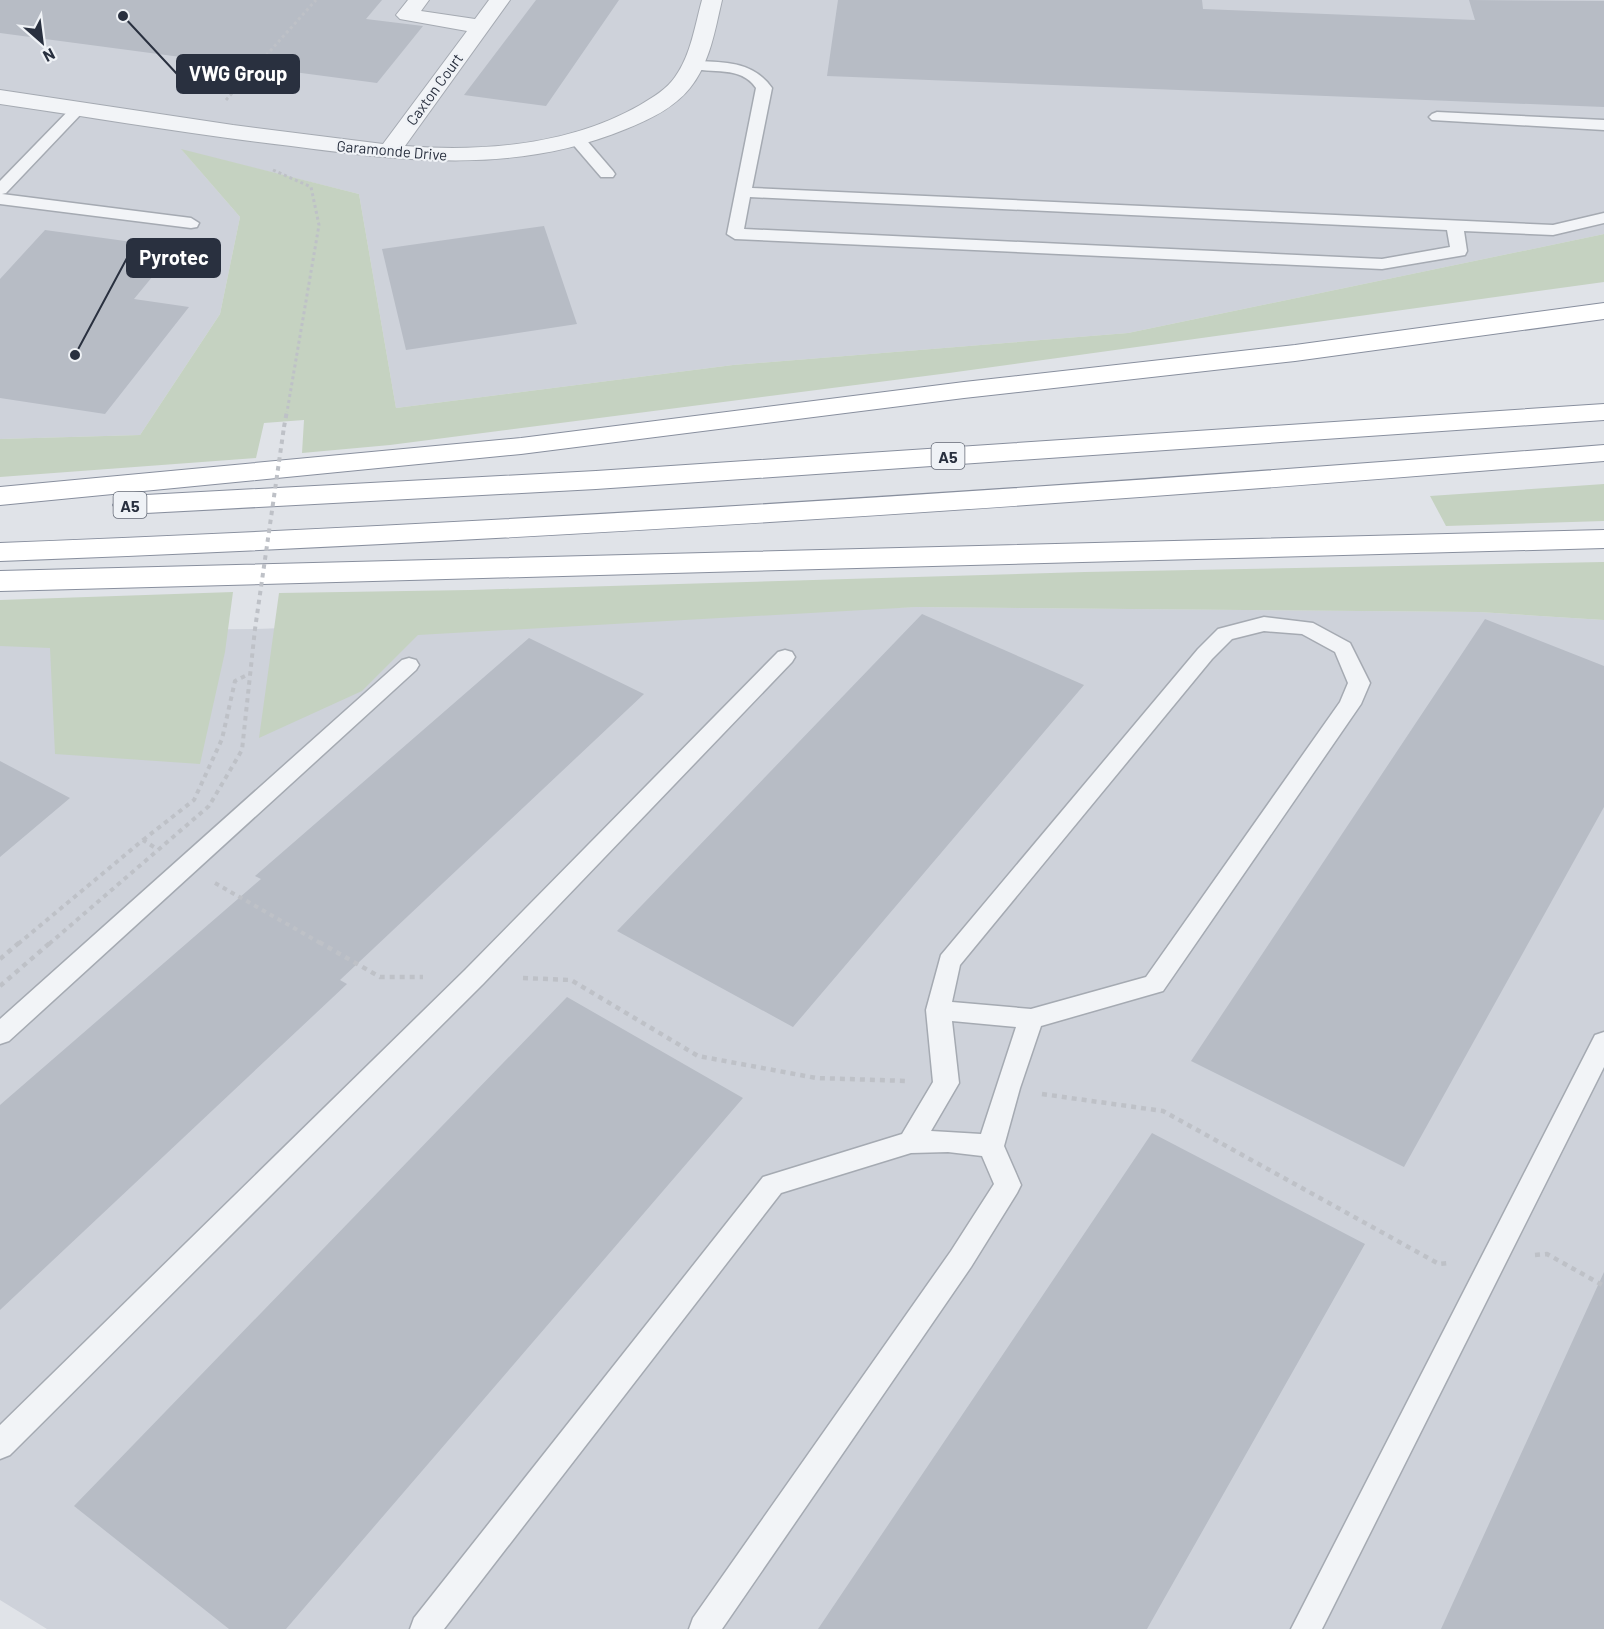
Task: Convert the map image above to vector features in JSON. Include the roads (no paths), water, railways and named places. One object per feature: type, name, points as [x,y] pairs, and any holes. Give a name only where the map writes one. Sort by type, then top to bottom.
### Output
[{"type":"highway","points":[[0,496],[510,447],[964,390],[1295,353],[1604,311]]},
{"type":"highway","name":"A5","points":[[0,509],[204,502],[585,481],[1604,411]]},
{"type":"highway","points":[[0,552],[236,544],[871,507],[1604,453]]},
{"type":"highway","points":[[0,581],[1604,539]]},
{"type":"street","points":[[419,0],[407,15],[479,26]]},
{"type":"street","name":"Caxton Court","points":[[389,152],[500,0]]},
{"type":"street","name":"Garamonde Drive","points":[[0,97],[389,152],[457,156],[516,151],[576,138],[632,120],[681,86],[694,65],[712,0]]},
{"type":"lane","points":[[694,65],[750,72],[760,80],[764,88],[753,130],[735,234],[1382,264],[1459,251],[1455,227]]},
{"type":"lane","points":[[0,190],[78,109]]},
{"type":"lane","points":[[1437,117],[1604,125]]},
{"type":"lane","points":[[576,138],[607,174]]},
{"type":"lane","points":[[744,192],[1455,227],[1552,230],[1604,219]]},
{"type":"lane","points":[[0,199],[191,223]]},
{"type":"lane","points":[[911,1142],[945,1083],[938,1010],[949,962],[1205,654],[1225,634],[1264,624],[1306,628],[1343,648],[1359,683],[1350,704],[1154,984],[1031,1019],[938,1010]]},
{"type":"lane","points":[[0,1445],[474,977],[785,657]]},
{"type":"lane","points":[[0,1034],[409,665]]},
{"type":"lane","points":[[704,1629],[961,1259],[1008,1185],[991,1146],[1007,1088],[1031,1019]]},
{"type":"lane","points":[[1306,1629],[1604,1042]]},
{"type":"lane","points":[[425,1629],[771,1185],[911,1142],[948,1141],[991,1146]]},
{"type":"place","name":"VWG Group","points":[[123,16]]},
{"type":"place","name":"Pyrotec","points":[[75,355]]}]
